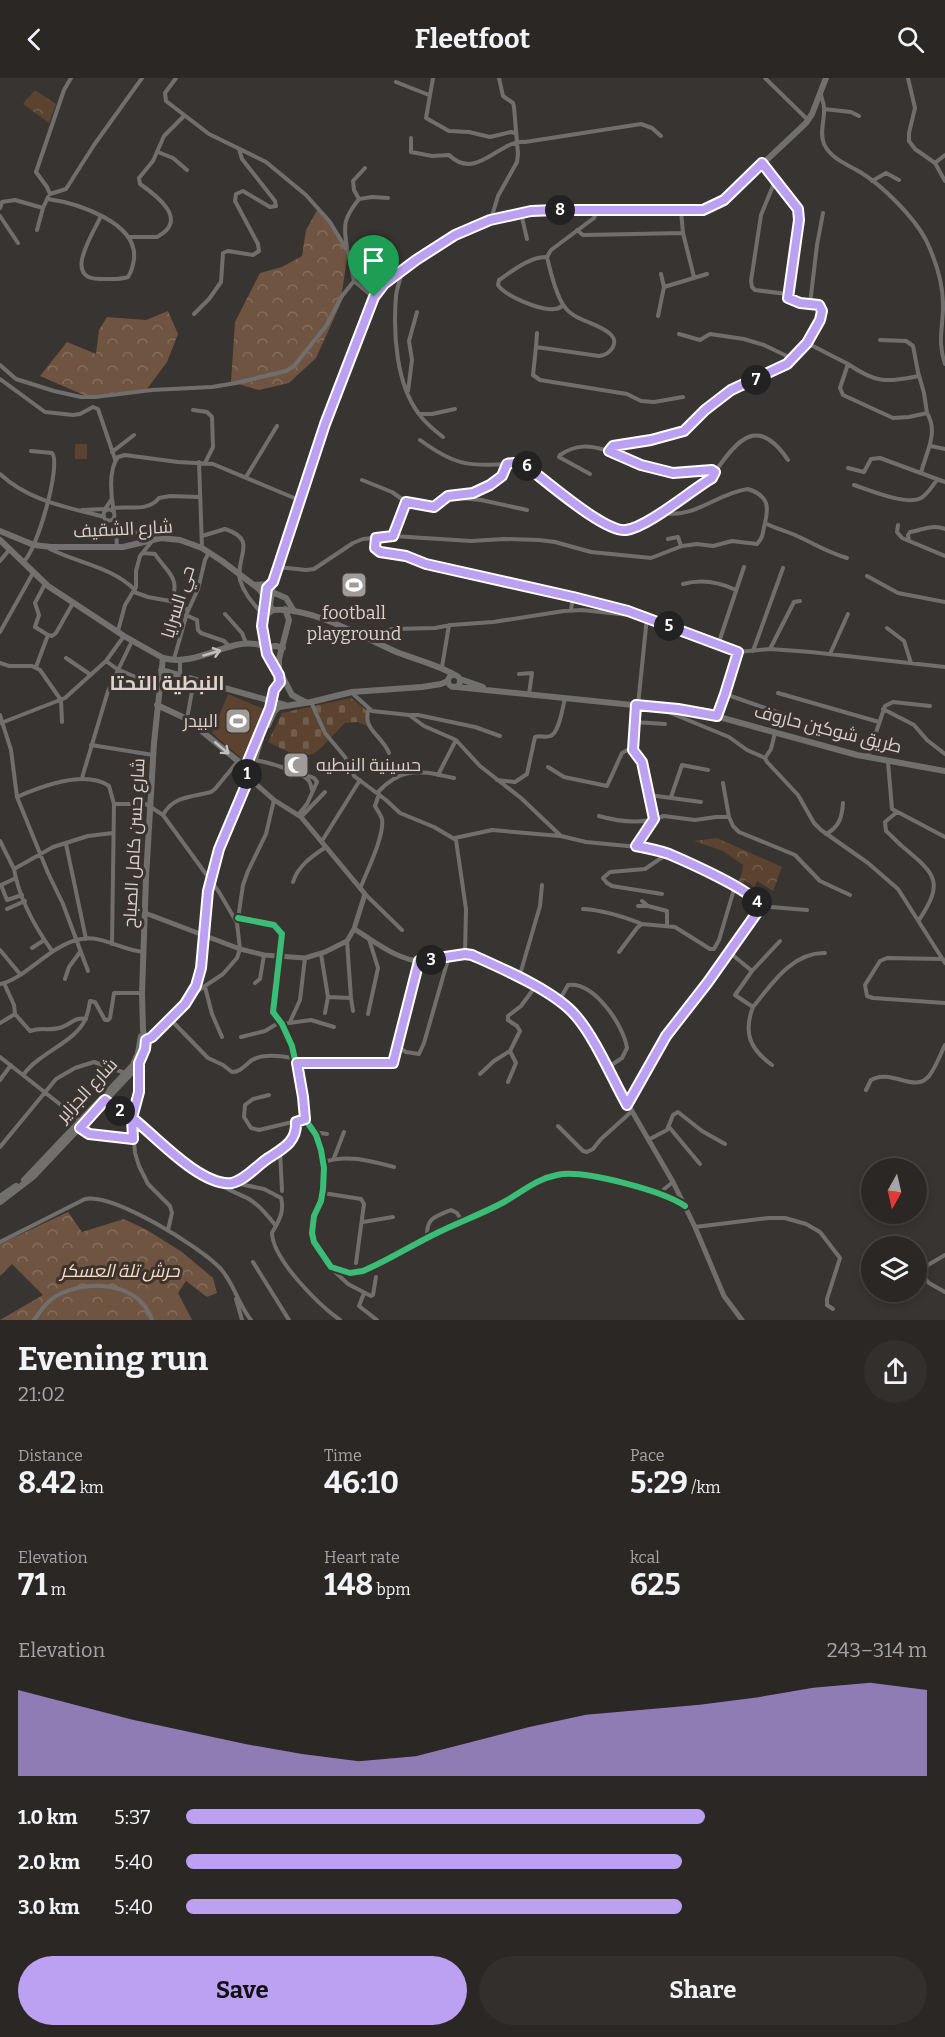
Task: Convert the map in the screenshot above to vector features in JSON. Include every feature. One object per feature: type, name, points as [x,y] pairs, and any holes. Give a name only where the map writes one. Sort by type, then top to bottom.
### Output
[{"type":"main road","points":[[248,776],[248,761],[280,679],[264,649],[263,629],[267,588],[278,567],[299,500],[348,363],[374,297],[384,284],[402,269],[455,235],[490,220],[521,213],[598,209],[681,212],[703,210],[719,204],[808,120],[826,78]]},
{"type":"main road","name":"شارع الشقيف","points":[[0,531],[34,545],[47,547],[117,547],[169,538],[209,552],[254,585],[266,599]]},
{"type":"main road","points":[[0,540],[45,584],[132,641],[163,658],[177,660],[194,658],[246,643],[264,649],[276,646],[283,648]]},
{"type":"main road","points":[[254,585],[262,586],[271,583]]},
{"type":"main road","points":[[271,583],[270,606],[273,610]]},
{"type":"main road","points":[[272,592],[286,598],[296,611]]},
{"type":"main road","points":[[285,609],[289,620]]},
{"type":"main road","points":[[263,629],[266,616],[273,610],[296,611],[322,619],[375,643],[442,668],[458,677]]},
{"type":"main road","points":[[296,611],[289,620],[279,659],[279,670],[291,692],[299,700],[311,702]]},
{"type":"main road","name":"شارع حسن كامل الصباح","points":[[143,1040],[142,993],[151,807],[163,658]]},
{"type":"main road","points":[[270,661],[276,662],[279,659]]},
{"type":"main road","points":[[442,668],[451,683]]},
{"type":"main road","points":[[161,670],[264,699],[274,698],[289,706]]},
{"type":"main road","points":[[451,683],[458,677]]},
{"type":"main road","points":[[451,683],[458,677]]},
{"type":"main road","name":"طريق شوكين حاروف","points":[[458,677],[489,690]]},
{"type":"main road","name":"طريق شوكين حاروف","points":[[289,706],[352,693],[451,683],[528,695],[637,705],[717,716],[888,762],[945,771]]},
{"type":"main road","points":[[279,686],[291,692]]},
{"type":"main road","points":[[143,1040],[152,1037],[192,994],[201,968],[210,880],[222,840],[274,712],[293,702],[291,692]]},
{"type":"main road","points":[[158,705],[187,719],[238,761],[248,776]]},
{"type":"main road","name":"شارع الجزاير","points":[[0,1202],[33,1176],[139,1063],[145,1049],[143,1040]]},
{"type":"main road","name":"شارع الجزاير","points":[[0,1197],[25,1179],[125,1073],[136,1059],[143,1040]]},
{"type":"street","points":[[37,230],[49,196],[47,187],[36,172],[64,90],[71,78]]},
{"type":"street","points":[[49,196],[66,189],[142,78]]},
{"type":"street","points":[[176,78],[166,91],[164,98],[184,116],[215,138],[266,162],[306,195],[330,222],[348,252]]},
{"type":"street","points":[[433,78],[426,118],[449,131],[469,132],[490,137],[515,133]]},
{"type":"street","points":[[490,220],[498,196],[517,162],[518,154],[513,103],[503,96],[499,78]]},
{"type":"street","points":[[765,78],[808,120]]},
{"type":"street","points":[[908,78],[915,108],[909,141],[915,149],[935,163],[945,181]]},
{"type":"street","points":[[396,82],[429,95]]},
{"type":"street","points":[[821,94],[824,110],[822,136],[827,149],[845,165],[872,181],[912,219],[935,261],[942,284],[943,313],[939,345],[945,364]]},
{"type":"street","points":[[824,110],[850,112],[859,116]]},
{"type":"street","points":[[128,237],[157,237],[169,225],[168,208],[139,181],[158,152],[164,136],[184,116]]},
{"type":"street","points":[[411,138],[411,152],[432,156],[449,155],[463,164],[472,164],[516,141],[525,142],[641,124],[652,128],[661,136]]},
{"type":"street","points":[[194,314],[213,295],[221,282],[224,253],[228,251],[253,255],[259,251],[258,244],[235,201],[236,194],[243,191],[270,207],[276,206],[242,159],[239,149]]},
{"type":"street","points":[[158,152],[172,158],[187,170]]},
{"type":"street","points":[[935,163],[945,155]]},
{"type":"street","points":[[609,451],[613,446],[681,433],[731,390],[775,372],[793,359],[807,343],[820,320],[822,311],[819,305],[788,298],[799,220],[795,204],[762,163]]},
{"type":"street","points":[[359,199],[354,190],[353,181],[365,168]]},
{"type":"street","points":[[872,181],[886,173],[899,180]]},
{"type":"street","points":[[775,181],[761,215],[751,281],[755,290],[787,294]]},
{"type":"street","points":[[49,196],[77,204],[101,216],[128,237],[135,252],[133,270],[128,277],[92,279],[82,270],[82,258],[101,216]]},
{"type":"street","points":[[374,297],[354,281],[344,230],[345,219],[359,199],[388,198]]},
{"type":"street","points":[[0,208],[2,202],[15,200],[43,208]]},
{"type":"street","points":[[563,305],[554,310],[543,308],[508,295],[498,285],[499,280],[537,258],[546,256],[594,218],[598,209]]},
{"type":"street","points":[[681,212],[683,233],[694,277]]},
{"type":"street","points":[[521,213],[527,239]]},
{"type":"street","points":[[810,304],[816,245],[823,213]]},
{"type":"street","points":[[0,216],[18,243]]},
{"type":"street","points":[[578,230],[584,235],[683,233]]},
{"type":"street","points":[[536,347],[599,356],[607,355],[612,351],[614,340],[609,333],[569,312],[563,305],[546,256]]},
{"type":"street","points":[[402,269],[402,279],[397,291],[395,327],[398,360],[418,414],[443,436]]},
{"type":"street","points":[[658,316],[664,287],[661,274]]},
{"type":"street","points":[[664,287],[707,274]]},
{"type":"street","points":[[0,365],[16,379],[81,397],[95,398],[152,390],[212,387],[236,383],[286,371],[298,362],[326,326],[342,296],[354,281]]},
{"type":"street","points":[[408,392],[412,360],[409,341],[417,312]]},
{"type":"street","points":[[537,333],[532,375],[540,380],[627,394],[641,401],[654,402],[683,397]]},
{"type":"street","points":[[679,334],[700,340],[710,334],[744,339],[765,345],[793,359]]},
{"type":"street","points":[[880,340],[897,340],[912,344],[932,428],[931,446],[921,473]]},
{"type":"street","points":[[807,343],[877,380],[896,380],[919,376]]},
{"type":"street","points":[[848,364],[840,384],[840,392],[843,395],[893,418],[927,413]]},
{"type":"street","points":[[0,379],[45,412],[73,415],[93,407],[96,408],[115,460],[112,520],[116,531],[117,547]]},
{"type":"street","points":[[418,414],[432,414],[455,409]]},
{"type":"street","points":[[193,410],[207,412],[212,417],[213,447],[205,463]]},
{"type":"street","points":[[246,477],[277,426]]},
{"type":"street","points":[[420,440],[438,453],[461,463],[482,465],[516,462],[526,466],[614,530],[628,530],[661,513],[712,478],[741,439],[754,434],[762,435],[770,440],[788,460]]},
{"type":"street","points":[[112,452],[134,435]]},
{"type":"street","points":[[590,474],[565,462],[559,457],[560,455],[582,446],[594,446],[641,465],[673,473],[710,470],[715,472]]},
{"type":"street","points":[[931,446],[945,449]]},
{"type":"street","points":[[22,562],[28,558],[34,545],[47,503],[56,457],[51,452],[31,451]]},
{"type":"street","points":[[115,460],[119,456],[129,455],[219,466],[299,500]]},
{"type":"street","points":[[848,468],[864,472],[871,459],[875,458],[945,482]]},
{"type":"street","name":"حي السرايا","points":[[199,462],[202,548]]},
{"type":"street","points":[[362,480],[392,492],[406,502],[434,507],[446,497],[480,490],[502,476],[507,464]]},
{"type":"street","points":[[0,474],[25,493],[47,503],[112,520],[118,528],[137,532],[143,536],[145,541]]},
{"type":"street","points":[[854,485],[903,499],[915,500],[926,495],[937,480]]},
{"type":"street","points":[[278,567],[314,569],[363,538],[393,536],[471,541],[539,540],[591,552],[651,558],[681,546],[697,544],[713,546],[732,541],[757,544],[768,514],[767,502],[748,489],[729,494],[693,511],[677,514],[661,513]]},
{"type":"street","points":[[79,510],[147,507],[159,498],[199,497]]},
{"type":"street","points":[[446,497],[482,500],[527,510]]},
{"type":"street","points":[[104,517],[112,499]]},
{"type":"street","points":[[393,536],[406,502]]},
{"type":"street","points":[[765,524],[795,535],[826,552],[847,558]]},
{"type":"street","points":[[898,525],[899,535],[909,542],[945,556]]},
{"type":"street","points":[[909,542],[910,531],[935,526],[945,529]]},
{"type":"street","points":[[202,536],[225,529],[242,540],[244,546],[239,573],[245,592],[264,615]]},
{"type":"street","points":[[668,539],[678,537],[681,546]]},
{"type":"street","points":[[376,538],[375,548],[380,552],[406,556],[432,566],[573,597],[645,617],[738,652],[770,649],[945,667]]},
{"type":"street","points":[[1,723],[61,700],[106,661],[121,633],[126,602],[134,591],[138,563],[142,553],[153,539]]},
{"type":"street","points":[[47,547],[68,558],[104,569],[125,582],[134,591],[145,596],[172,602],[188,610]]},
{"type":"street","points":[[0,561],[9,550]]},
{"type":"street","name":"حي السرايا","points":[[180,675],[177,660],[186,615],[198,589],[209,552]]},
{"type":"street","points":[[142,553],[155,554],[172,574],[176,591],[172,602]]},
{"type":"street","points":[[718,645],[744,567]]},
{"type":"street","points":[[753,651],[783,568]]},
{"type":"street","points":[[0,632],[33,573]]},
{"type":"street","points":[[867,576],[898,593],[945,602]]},
{"type":"street","points":[[683,584],[703,581],[736,590]]},
{"type":"street","points":[[45,584],[35,603],[39,615],[35,627],[52,636],[73,603]]},
{"type":"street","points":[[571,610],[573,597]]},
{"type":"street","points":[[770,649],[794,602],[800,601]]},
{"type":"street","points":[[322,619],[329,609],[344,611],[356,617]]},
{"type":"street","points":[[375,643],[379,634],[384,631],[493,622],[571,610],[645,617]]},
{"type":"street","points":[[225,614],[242,633],[246,643]]},
{"type":"street","points":[[830,654],[848,614]]},
{"type":"street","points":[[186,615],[197,620],[198,630],[201,633],[224,641],[231,647]]},
{"type":"street","points":[[636,846],[653,820],[642,762],[633,747],[645,617]]},
{"type":"street","points":[[442,668],[448,625]]},
{"type":"street","points":[[887,628],[904,641],[911,663]]},
{"type":"street","points":[[36,667],[48,635]]},
{"type":"street","points":[[82,778],[108,691],[132,641]]},
{"type":"street","points":[[717,716],[738,652]]},
{"type":"street","points":[[66,658],[91,675]]},
{"type":"street","points":[[106,661],[118,669],[159,687]]},
{"type":"street","points":[[0,663],[36,667],[61,700],[63,722]]},
{"type":"street","points":[[519,674],[532,673],[528,695]]},
{"type":"street","points":[[187,719],[194,679]]},
{"type":"street","points":[[352,693],[376,713],[418,715],[475,727],[500,736]]},
{"type":"street","points":[[778,693],[879,722]]},
{"type":"street","points":[[725,694],[797,719]]},
{"type":"street","points":[[496,780],[515,782],[527,774],[535,737],[554,734],[565,698]]},
{"type":"street","points":[[311,702],[325,733],[345,757],[352,774],[400,813],[454,838],[492,830],[636,846],[667,853],[735,886],[755,900],[759,906]]},
{"type":"street","points":[[868,757],[883,709],[888,703],[930,706]]},
{"type":"street","points":[[655,707],[729,737],[747,750],[765,758],[798,795],[814,823],[868,863],[898,889],[944,961]]},
{"type":"street","points":[[369,708],[366,716],[367,724],[385,744],[389,753]]},
{"type":"street","points":[[883,709],[914,726],[945,754]]},
{"type":"street","points":[[0,715],[10,745],[17,797],[63,904],[88,970]]},
{"type":"street","points":[[409,715],[424,726],[456,740],[480,766],[521,798],[561,836]]},
{"type":"street","points":[[634,722],[664,724]]},
{"type":"street","points":[[765,758],[771,749],[775,733]]},
{"type":"street","points":[[438,775],[456,740]]},
{"type":"street","points":[[91,745],[154,755]]},
{"type":"street","points":[[548,767],[564,777],[607,786],[622,753],[633,747]]},
{"type":"street","points":[[254,760],[289,770],[308,780],[312,790],[299,816]]},
{"type":"street","points":[[163,815],[171,803],[177,800],[215,789],[238,761]]},
{"type":"street","points":[[888,762],[892,809],[945,837]]},
{"type":"street","points":[[671,797],[682,765],[708,770]]},
{"type":"street","points":[[146,913],[240,949],[264,955],[279,958],[305,958],[321,954],[347,941],[354,929],[381,827],[381,816],[375,806],[378,793],[388,782],[412,772],[454,778]]},
{"type":"street","points":[[248,776],[274,800],[299,816],[362,892],[402,930]]},
{"type":"street","points":[[17,797],[36,789],[82,778],[93,779],[109,786],[114,804],[112,944]]},
{"type":"street","points":[[322,841],[360,780]]},
{"type":"street","points":[[723,783],[729,817],[739,832],[795,855],[820,881],[850,896]]},
{"type":"street","points":[[299,816],[324,792]]},
{"type":"street","points":[[650,795],[701,802]]},
{"type":"street","points":[[192,994],[205,987],[230,967],[237,958],[240,949],[237,920],[243,885],[266,834],[274,800]]},
{"type":"street","points":[[826,834],[835,829],[841,819],[843,803]]},
{"type":"street","points":[[114,804],[146,804],[163,815],[237,920]]},
{"type":"street","points":[[897,812],[886,820],[886,831],[929,866],[936,875],[935,898],[919,920]]},
{"type":"street","points":[[599,816],[611,820],[641,822],[664,816],[695,820],[729,817]]},
{"type":"street","points":[[14,869],[41,854],[88,836],[113,833]]},
{"type":"street","points":[[454,838],[458,846],[465,903],[465,954]]},
{"type":"street","points":[[0,841],[14,869],[22,896],[52,951]]},
{"type":"street","points":[[66,844],[86,939]]},
{"type":"street","points":[[293,882],[306,861],[326,847]]},
{"type":"street","points":[[662,894],[612,886],[607,884],[603,878],[610,872],[645,869],[667,853]]},
{"type":"street","points":[[15,878],[1,885],[7,900],[22,896]]},
{"type":"street","points":[[519,978],[540,906],[542,885]]},
{"type":"street","points":[[583,909],[614,913],[642,924],[682,930],[710,949],[714,949],[720,940],[735,886]]},
{"type":"street","points":[[7,909],[25,901]]},
{"type":"street","points":[[642,901],[648,906]]},
{"type":"street","points":[[638,906],[667,910],[667,926]]},
{"type":"street","points":[[759,906],[807,910]]},
{"type":"street","points":[[627,1105],[666,1036],[729,952],[756,914],[759,906]]},
{"type":"street","points":[[237,920],[267,923],[278,927],[283,937],[273,1012],[281,1023],[297,1061],[305,1119],[319,1142],[324,1162],[323,1193],[314,1216],[312,1233],[314,1242],[331,1267],[348,1284],[373,1295],[376,1277]]},
{"type":"street","points":[[619,952],[642,924]]},
{"type":"street","points":[[354,929],[398,955],[419,961],[465,954],[486,961],[559,1001],[578,1018],[673,1182],[724,1296],[742,1320]]},
{"type":"street","points":[[368,1014],[378,968],[369,938]]},
{"type":"street","points":[[86,1019],[78,1018],[61,1028],[40,1027],[30,1031],[15,1014],[14,1005],[2,983],[20,974],[52,951],[76,940],[86,939],[145,952]]},
{"type":"street","points":[[32,948],[44,940]]},
{"type":"street","points":[[347,941],[353,1011]]},
{"type":"street","points":[[753,1007],[735,995],[752,971],[780,941]]},
{"type":"street","points":[[0,950],[20,974]]},
{"type":"street","points":[[65,979],[80,951]]},
{"type":"street","points":[[729,952],[752,971]]},
{"type":"street","points":[[772,1065],[762,1057],[748,1038],[753,1007],[787,968],[809,955],[825,953]]},
{"type":"street","points":[[321,954],[328,998],[325,1013]]},
{"type":"street","points":[[255,983],[260,979],[264,955]]},
{"type":"street","points":[[399,1047],[406,1052],[419,1054],[449,956]]},
{"type":"street","points":[[290,1022],[300,1000],[305,958]]},
{"type":"street","points":[[944,961],[887,958],[880,961],[865,985],[867,996],[873,998],[945,1003]]},
{"type":"street","points":[[170,1018],[208,1058],[232,1072],[238,1071],[257,1058],[280,1057],[297,1061],[392,1063],[399,1047],[419,961]]},
{"type":"street","points":[[559,1001],[568,985],[575,984],[596,994],[607,1009],[624,1036],[627,1048],[622,1058],[607,1068]]},
{"type":"street","points":[[205,987],[212,1014],[222,1037]]},
{"type":"street","points":[[480,1074],[510,1051],[520,1030],[508,1020],[508,1016],[521,1006],[535,987]]},
{"type":"street","points":[[24,1074],[45,1054],[77,1031],[86,1019],[90,1001],[95,1002],[107,1020],[110,1018],[114,993],[142,993]]},
{"type":"street","points":[[328,998],[334,996],[351,998]]},
{"type":"street","points":[[0,1023],[15,1014]]},
{"type":"street","points":[[240,1037],[290,1022],[311,1020],[334,1027]]},
{"type":"street","points":[[866,1090],[871,1080],[883,1076],[911,1083],[922,1082],[930,1075],[945,1045]]},
{"type":"street","points":[[508,1082],[516,1063],[510,1051]]},
{"type":"street","points":[[0,1057],[80,1120]]},
{"type":"street","points":[[0,1147],[61,1075],[90,1063],[102,1063],[125,1073]]},
{"type":"street","points":[[139,1063],[139,1092],[132,1118],[135,1153],[148,1184],[170,1206],[172,1213],[168,1230]]},
{"type":"street","points":[[0,1080],[11,1065]]},
{"type":"street","points":[[269,1095],[253,1099],[245,1105],[244,1117],[251,1128],[259,1130],[305,1119]]},
{"type":"street","points":[[105,1100],[132,1118],[188,1166],[261,1208],[276,1226]]},
{"type":"street","points":[[558,1126],[583,1151],[587,1152],[593,1149],[631,1112]]},
{"type":"street","points":[[647,1140],[669,1127],[673,1115],[678,1112],[702,1131],[725,1143]]},
{"type":"street","points":[[233,1182],[280,1151],[294,1136],[296,1122]]},
{"type":"street","points":[[669,1127],[700,1164]]},
{"type":"street","points":[[80,1128],[89,1134],[133,1139]]},
{"type":"street","points":[[314,1132],[327,1134]]},
{"type":"street","points":[[334,1158],[344,1132]]},
{"type":"street","points":[[280,1151],[282,1191]]},
{"type":"street","points":[[324,1162],[334,1158],[360,1160],[394,1167]]},
{"type":"street","points":[[331,1267],[350,1273],[363,1271],[504,1202],[534,1183],[560,1174],[588,1176],[658,1194],[685,1206]]},
{"type":"street","points":[[214,1180],[264,1189],[281,1198],[280,1220],[272,1231],[272,1238],[285,1263],[316,1300],[340,1320]]},
{"type":"street","points":[[658,1194],[673,1182]]},
{"type":"street","points":[[323,1193],[361,1199],[364,1207],[363,1222],[356,1263]]},
{"type":"street","points":[[0,1242],[80,1202],[94,1198],[111,1201],[168,1230],[219,1267],[230,1281],[242,1320]]},
{"type":"street","points":[[427,1238],[427,1225],[437,1216],[451,1210],[458,1213],[462,1221]]},
{"type":"street","points":[[363,1222],[393,1217]]},
{"type":"street","points":[[695,1227],[778,1217],[800,1222],[818,1230],[840,1258],[827,1299],[828,1306],[833,1310]]},
{"type":"street","points":[[945,1255],[928,1265],[922,1275],[928,1283],[945,1292]]},
{"type":"street","points":[[253,1262],[289,1320]]},
{"type":"street","points":[[34,1320],[48,1302],[61,1293],[97,1286],[112,1287],[132,1294],[144,1305],[152,1320]]},
{"type":"street","points":[[364,1293],[359,1306],[377,1320]]},
{"type":"street","points":[[236,1296],[250,1320]]},
{"type":"green space","points":[[35,90],[56,104],[49,123],[23,104]]},
{"type":"green space","points":[[319,207],[348,252],[340,305],[316,358],[289,383],[259,390],[231,382],[235,322],[260,273],[282,267],[302,256],[306,230]]},
{"type":"green space","points":[[168,311],[178,334],[167,362],[147,389],[86,396],[40,376],[67,342],[96,354],[99,330],[107,317],[146,320]]},
{"type":"green space","points":[[75,444],[87,444],[87,459],[75,459]]},
{"type":"green space","name":"football playground","points":[[350,574],[361,575],[358,596],[348,595]]},
{"type":"green space","name":"البيدر","points":[[228,694],[264,709],[242,759],[212,733]]},
{"type":"green space","points":[[351,698],[370,713],[367,726],[357,722],[345,723],[318,750],[304,756],[268,742],[282,713]]},
{"type":"green space","points":[[717,838],[782,867],[773,891],[757,881],[754,887],[745,880],[742,885],[738,883],[743,865],[723,851],[694,841]]},
{"type":"green space","name":"حرش تلة العسكر","points":[[68,1212],[82,1232],[124,1219],[147,1230],[182,1252],[213,1278],[217,1293],[207,1297],[186,1281],[178,1293],[192,1320],[0,1320],[43,1295],[12,1264],[0,1276],[0,1244]]},
{"type":"cycle path","points":[[393,536],[406,502],[434,508],[448,496],[473,493],[490,485],[511,463],[527,466],[590,515],[616,529],[626,530],[643,525],[688,492],[712,478],[715,472],[712,470],[673,473],[641,465],[609,451],[613,446],[681,433],[731,390],[783,367],[807,343],[820,320],[821,307],[788,298],[799,220],[795,204],[762,163]]},
{"type":"cycle path","points":[[238,918],[274,925],[282,934],[273,1012],[282,1024],[292,1046],[303,1097],[305,1119],[316,1135],[321,1150],[324,1168],[323,1189],[321,1201],[314,1216],[312,1233],[314,1242],[331,1267],[350,1273],[363,1271],[496,1206],[536,1183],[557,1175],[585,1175],[603,1178],[642,1188],[685,1206]]},
{"type":"place","name":"football playground","points":[[354,585]]},
{"type":"place","name":"البيدر","points":[[238,721]]},
{"type":"place","name":"حسينية النبطيه","points":[[296,765]]},
{"type":"district","name":"النبطية التحتا","points":[[167,683]]},
{"type":"route","points":[[374,297],[325,424],[273,582],[267,588],[262,626],[263,639],[280,682],[274,690],[270,708],[248,761],[246,785],[222,840],[212,873],[199,978],[185,1004],[152,1037],[146,1040],[139,1063],[139,1092],[132,1118],[133,1139],[89,1134],[80,1128],[105,1100],[117,1110],[132,1118],[136,1121],[192,1168],[214,1180],[228,1183],[251,1172],[290,1143],[294,1136],[296,1122],[305,1119],[297,1063],[393,1063],[401,1040],[419,961],[472,955],[559,1001],[578,1018],[627,1105],[654,1054],[676,1020],[708,982],[756,914],[759,906],[747,894],[728,881],[667,853],[636,846],[654,819],[642,762],[633,750],[636,705],[701,712],[717,716],[738,652],[628,611],[426,564],[406,556],[380,552],[375,548],[375,543],[376,538],[393,536],[406,502],[435,507],[443,498],[453,494],[473,493],[502,476],[507,464],[510,463],[516,462],[526,466],[595,518],[619,531],[628,530],[646,522],[712,478],[715,472],[712,470],[673,473],[641,465],[609,451],[613,446],[681,433],[731,390],[775,372],[793,359],[807,343],[820,320],[822,311],[819,305],[800,303],[788,298],[799,220],[795,204],[762,163],[724,200],[703,210],[681,212],[628,209],[556,210],[514,214],[490,220],[455,235],[402,269],[384,284],[374,297]]}]
